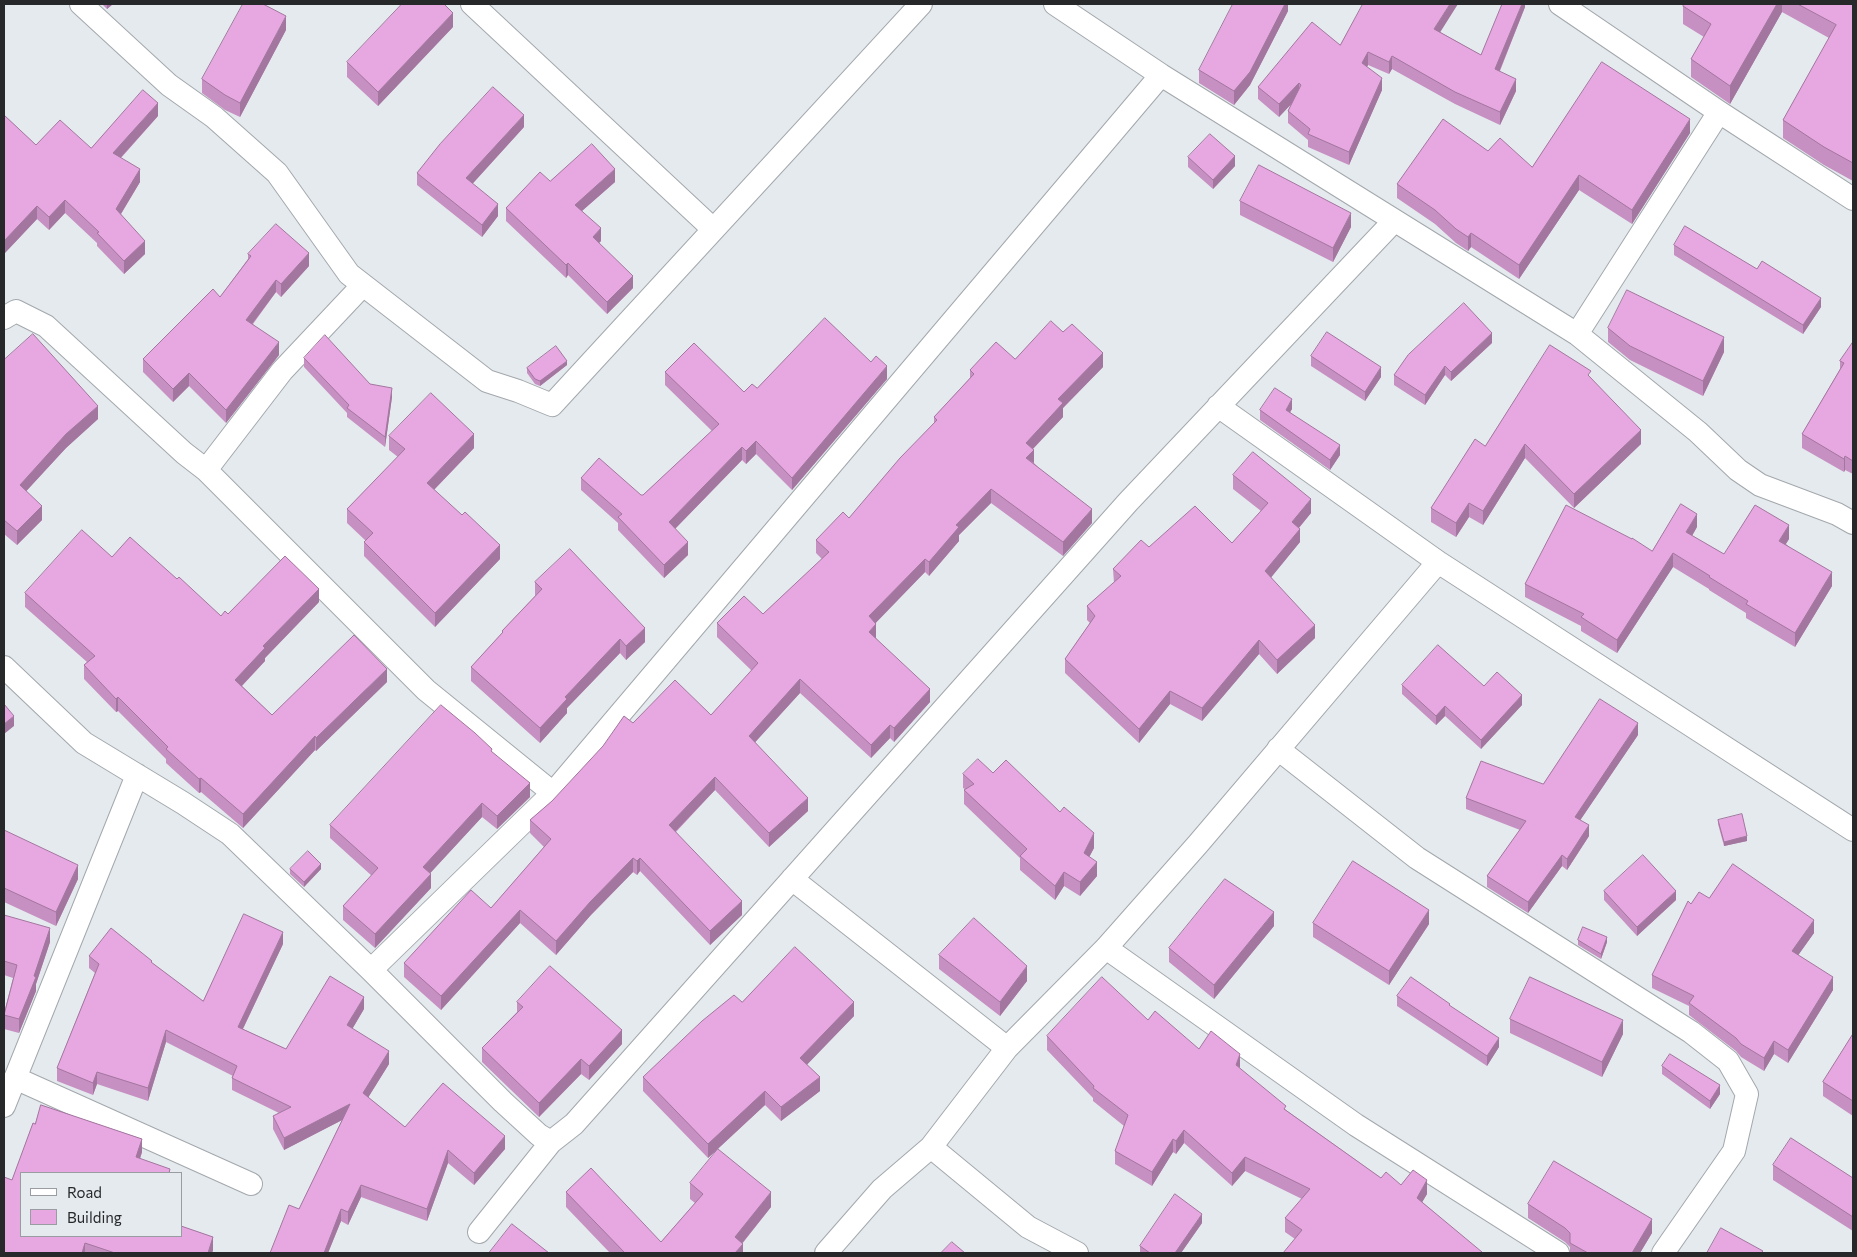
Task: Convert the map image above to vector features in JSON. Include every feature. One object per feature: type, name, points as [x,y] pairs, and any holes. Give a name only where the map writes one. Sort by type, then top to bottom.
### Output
[{"type":"street","points":[[81,4],[170,85],[214,117],[277,172],[350,274],[487,381],[552,405],[921,4]]},
{"type":"street","points":[[472,4],[714,229]]},
{"type":"street","points":[[1055,4],[1161,75],[1577,334],[1698,432],[1738,470],[1760,485],[1837,514],[1853,523]]},
{"type":"street","points":[[1560,4],[1719,112],[1853,199]]},
{"type":"street","points":[[371,970],[553,793],[1161,75]]},
{"type":"street","points":[[1577,334],[1719,112]]},
{"type":"street","points":[[478,1232],[551,1142],[574,1124],[1128,502],[1394,220]]},
{"type":"street","points":[[206,470],[282,371],[363,285]]},
{"type":"street","points":[[4,318],[16,311],[46,326],[184,453],[206,470],[426,690],[553,793]]},
{"type":"street","points":[[1218,406],[1438,562],[1853,830]]},
{"type":"street","points":[[826,1253],[882,1189],[931,1147],[1007,1048],[1106,948],[1438,562]]},
{"type":"street","points":[[4,668],[84,742],[203,815],[230,834],[371,970],[503,1102],[539,1135],[551,1142]]},
{"type":"street","points":[[1278,750],[1417,858],[1691,1032],[1728,1061],[1747,1094],[1734,1151],[1663,1253]]},
{"type":"street","points":[[4,1106],[136,775]]},
{"type":"street","points":[[792,879],[1007,1048]]},
{"type":"street","points":[[1106,948],[1356,1125],[1558,1253]]},
{"type":"street","points":[[15,1078],[251,1184]]},
{"type":"street","points":[[931,1147],[1028,1227],[1077,1253]]},
{"type":"building","points":[[243,4],[263,4],[286,16],[240,103],[202,79]]},
{"type":"building","points":[[402,4],[444,4],[453,13],[378,92],[347,62]]},
{"type":"building","points":[[1233,4],[1285,4],[1250,72],[1234,91],[1199,70]]},
{"type":"building","points":[[1363,4],[1450,4],[1434,29],[1481,55],[1502,4],[1522,4],[1495,69],[1516,79],[1500,112],[1455,92],[1392,56],[1389,62],[1368,52],[1362,63],[1382,78],[1349,152],[1308,134],[1310,129],[1288,111],[1301,85],[1299,83],[1279,104],[1258,87],[1312,22],[1340,45]]},
{"type":"building","points":[[1685,4],[1777,4],[1730,86],[1691,59],[1711,24],[1683,6]]},
{"type":"building","points":[[1798,4],[1853,4],[1853,163],[1824,147],[1783,120],[1836,25]]},
{"type":"building","points":[[1602,62],[1690,119],[1632,210],[1579,175],[1519,265],[1471,233],[1468,237],[1435,210],[1397,184],[1443,119],[1488,151],[1500,138],[1532,167]]},
{"type":"building","points":[[493,87],[524,115],[466,178],[498,204],[482,225],[417,173],[440,144]]},
{"type":"building","points":[[143,90],[158,103],[113,153],[140,169],[116,209],[145,241],[124,261],[97,233],[99,232],[65,200],[49,217],[37,206],[4,241],[4,115],[36,145],[60,120],[91,148]]},
{"type":"building","points":[[1210,134],[1235,156],[1213,180],[1188,157]]},
{"type":"building","points":[[592,144],[615,169],[575,205],[601,228],[593,237],[633,276],[607,302],[568,263],[566,265],[506,208],[540,172],[550,181]]},
{"type":"building","points":[[1259,165],[1351,213],[1333,248],[1240,201]]},
{"type":"building","points":[[276,224],[309,253],[281,284],[276,280],[246,320],[279,342],[226,410],[189,373],[173,389],[143,359],[213,289],[220,297],[251,256],[248,254]]},
{"type":"building","points":[[1685,226],[1757,269],[1762,261],[1821,298],[1803,325],[1674,245]]},
{"type":"building","points":[[1627,290],[1724,337],[1703,381],[1630,346],[1608,328]]},
{"type":"building","points":[[1464,303],[1492,333],[1451,372],[1445,366],[1425,395],[1394,375],[1408,355]]},
{"type":"building","points":[[825,318],[871,362],[876,356],[887,366],[792,478],[756,441],[746,451],[742,447],[669,522],[688,542],[664,565],[618,517],[622,514],[581,478],[599,458],[643,495],[719,424],[665,372],[694,343],[744,392],[752,384],[757,388]]},
{"type":"building","points":[[1051,321],[1063,332],[1072,324],[1103,353],[1058,399],[1063,403],[1026,443],[1034,450],[1026,458],[1092,509],[1063,542],[991,489],[956,525],[959,527],[929,562],[925,559],[869,616],[876,624],[869,632],[930,689],[894,728],[890,725],[871,745],[800,679],[749,736],[808,798],[769,833],[715,777],[669,825],[742,901],[710,931],[640,858],[637,861],[633,858],[590,902],[556,941],[520,910],[441,996],[404,963],[471,890],[491,908],[551,839],[530,820],[552,801],[603,746],[624,716],[633,723],[675,680],[711,715],[758,663],[717,623],[744,596],[763,614],[829,552],[816,540],[843,512],[849,518],[900,458],[937,420],[934,417],[974,374],[970,370],[996,342],[1015,359]]},
{"type":"building","points":[[1327,332],[1381,367],[1365,392],[1311,356]]},
{"type":"building","points":[[33,334],[98,406],[66,434],[20,485],[42,506],[17,531],[4,520],[4,360]]},
{"type":"building","points":[[325,335],[370,384],[392,388],[385,437],[347,408],[349,405],[304,358]]},
{"type":"building","points":[[1853,342],[1853,461],[1845,456],[1844,459],[1802,434],[1844,363],[1840,361]]},
{"type":"building","points":[[1550,345],[1591,371],[1588,375],[1641,430],[1574,494],[1525,444],[1483,511],[1469,503],[1456,523],[1431,508],[1475,439],[1485,446]]},
{"type":"building","points":[[556,346],[567,361],[540,381],[535,379],[527,368]]},
{"type":"building","points":[[1275,388],[1292,399],[1286,410],[1340,445],[1330,460],[1260,410]]},
{"type":"building","points":[[431,393],[474,434],[427,483],[462,515],[465,512],[500,545],[435,613],[364,542],[373,533],[347,509],[405,449],[389,436]]},
{"type":"building","points":[[1253,452],[1311,499],[1292,522],[1300,529],[1265,571],[1315,625],[1277,660],[1259,640],[1202,708],[1170,691],[1139,729],[1065,659],[1095,616],[1087,606],[1121,576],[1113,569],[1141,540],[1149,547],[1195,506],[1232,543],[1268,503],[1233,475]]},
{"type":"building","points":[[1681,504],[1697,514],[1686,532],[1724,554],[1755,505],[1789,525],[1779,541],[1832,572],[1795,633],[1746,604],[1748,601],[1673,553],[1617,640],[1581,617],[1584,614],[1525,584],[1566,505],[1632,538],[1652,551]]},
{"type":"building","points":[[82,530],[112,557],[130,537],[177,579],[179,577],[221,616],[225,611],[228,614],[285,556],[319,589],[263,646],[265,648],[235,680],[272,715],[354,635],[387,669],[316,738],[315,736],[243,814],[201,778],[199,779],[166,749],[168,747],[118,697],[116,699],[84,665],[95,656],[25,593]]},
{"type":"building","points":[[570,549],[645,628],[626,646],[620,639],[565,697],[567,699],[540,728],[471,667],[542,589],[535,582]]},
{"type":"building","points":[[1438,645],[1484,686],[1497,672],[1522,695],[1481,740],[1445,706],[1436,716],[1402,685]]},
{"type":"building","points":[[1600,699],[1638,723],[1575,817],[1589,825],[1567,859],[1562,855],[1528,902],[1487,876],[1526,821],[1466,798],[1481,761],[1543,784]]},
{"type":"building","points":[[4,704],[14,716],[4,724]]},
{"type":"building","points":[[441,705],[475,733],[492,749],[491,751],[530,783],[497,816],[482,803],[423,867],[431,874],[375,934],[343,906],[378,868],[330,825]]},
{"type":"building","points":[[978,759],[993,773],[1006,760],[1060,812],[1064,807],[1094,833],[1084,853],[1097,862],[1080,882],[1064,872],[1055,886],[1020,856],[1027,849],[964,790],[974,784],[963,774]]},
{"type":"building","points":[[1742,814],[1747,836],[1724,842],[1718,820]]},
{"type":"building","points":[[4,830],[78,865],[56,912],[4,888]]},
{"type":"building","points":[[308,851],[321,864],[304,882],[290,869]]},
{"type":"building","points":[[1643,855],[1676,891],[1637,927],[1604,891]]},
{"type":"building","points":[[1353,861],[1429,910],[1389,971],[1313,923]]},
{"type":"building","points":[[1733,864],[1814,920],[1792,951],[1833,977],[1788,1050],[1774,1041],[1764,1058],[1741,1044],[1736,1038],[1689,1003],[1694,996],[1652,975],[1688,901],[1691,904],[1699,892],[1709,898]]},
{"type":"building","points":[[1225,879],[1274,912],[1214,985],[1169,948]]},
{"type":"building","points":[[244,914],[283,932],[238,1027],[286,1049],[330,976],[364,997],[347,1025],[389,1051],[363,1093],[405,1127],[443,1083],[505,1136],[474,1173],[448,1150],[427,1209],[361,1185],[348,1212],[341,1209],[324,1253],[270,1253],[289,1205],[299,1209],[350,1104],[284,1138],[273,1116],[291,1107],[232,1078],[237,1066],[166,1030],[148,1088],[97,1072],[93,1083],[57,1068],[99,964],[89,956],[111,928],[151,962],[203,1001]]},
{"type":"building","points":[[4,915],[50,928],[34,976],[36,977],[19,1019],[4,1015],[17,965],[4,961]]},
{"type":"building","points":[[974,918],[1027,966],[1000,1002],[939,955]]},
{"type":"building","points":[[1583,927],[1607,937],[1601,954],[1578,940]]},
{"type":"building","points":[[795,947],[854,1002],[800,1058],[820,1077],[781,1107],[765,1091],[708,1144],[643,1077],[702,1021],[734,995],[742,1002]]},
{"type":"building","points":[[550,966],[622,1030],[589,1066],[581,1059],[539,1103],[482,1048],[523,1007],[517,1002]]},
{"type":"building","points":[[1102,977],[1148,1020],[1155,1011],[1199,1049],[1211,1031],[1240,1054],[1236,1065],[1286,1106],[1284,1109],[1381,1178],[1386,1172],[1401,1185],[1413,1170],[1427,1180],[1417,1198],[1482,1253],[1283,1253],[1302,1230],[1285,1218],[1310,1189],[1245,1157],[1232,1173],[1184,1130],[1176,1141],[1173,1139],[1152,1172],[1115,1151],[1128,1115],[1093,1088],[1094,1086],[1047,1036]]},
{"type":"building","points":[[1411,977],[1499,1038],[1487,1056],[1397,996]]},
{"type":"building","points":[[1530,977],[1623,1020],[1602,1062],[1510,1019]]},
{"type":"building","points":[[1853,1034],[1853,1101],[1823,1082]]},
{"type":"building","points":[[1670,1054],[1720,1085],[1710,1101],[1662,1066]]},
{"type":"building","points":[[41,1105],[142,1139],[136,1157],[170,1169],[169,1172],[20,1172],[20,1237],[182,1237],[182,1226],[213,1237],[208,1253],[115,1253],[85,1243],[82,1253],[4,1253],[4,1177],[12,1180],[33,1123],[35,1124]]},
{"type":"building","points":[[1791,1138],[1853,1178],[1853,1217],[1773,1165]]},
{"type":"building","points":[[718,1149],[771,1192],[735,1237],[743,1244],[735,1253],[625,1253],[566,1192],[591,1168],[661,1242],[703,1194],[690,1183]]},
{"type":"building","points":[[1554,1161],[1652,1219],[1632,1253],[1588,1253],[1570,1243],[1570,1233],[1565,1228],[1528,1204]]},
{"type":"building","points":[[1175,1194],[1202,1214],[1175,1253],[1150,1253],[1140,1246]]},
{"type":"building","points":[[512,1224],[549,1253],[489,1253]]},
{"type":"building","points":[[1721,1228],[1763,1251],[1761,1253],[1707,1253]]},
{"type":"building","points":[[952,1242],[965,1253],[941,1253]]}]
